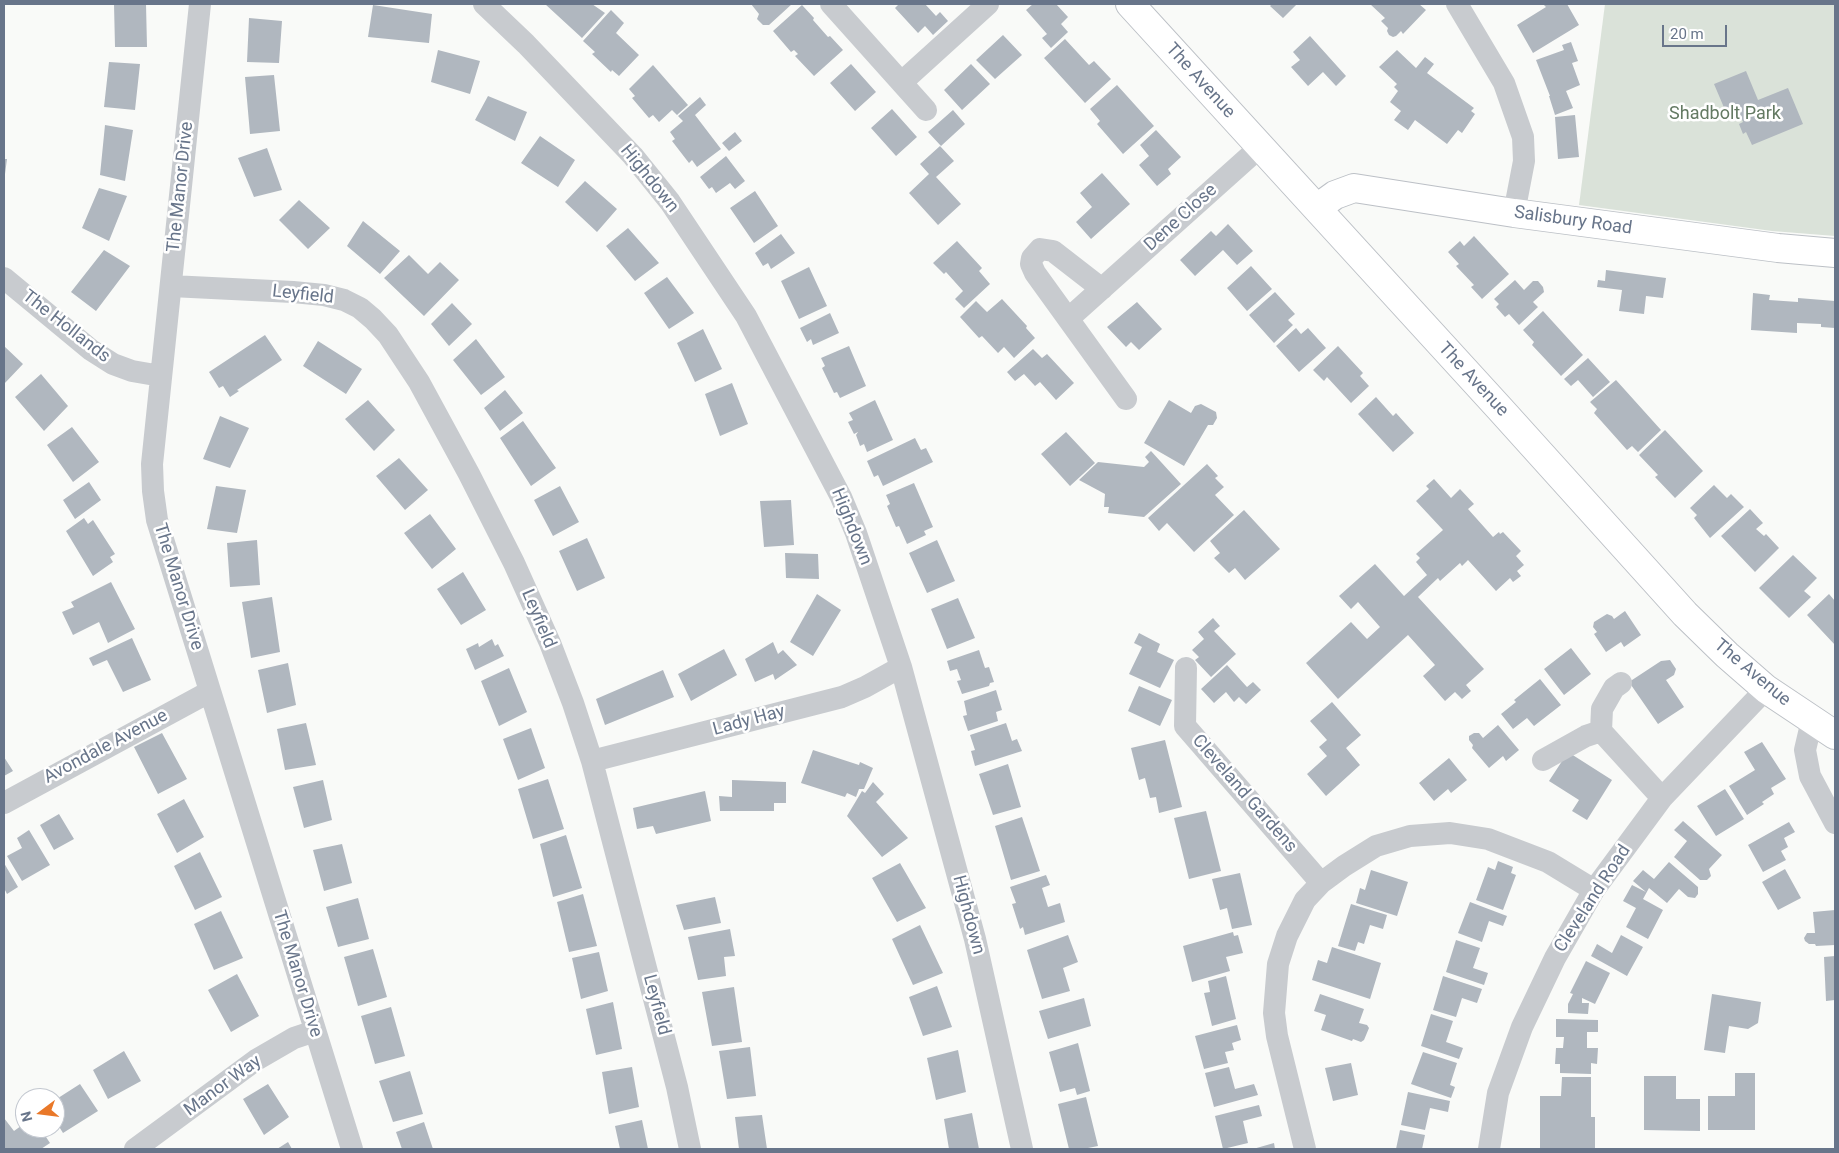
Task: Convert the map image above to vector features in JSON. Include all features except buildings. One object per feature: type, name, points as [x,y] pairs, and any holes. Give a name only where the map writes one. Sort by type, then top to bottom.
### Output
[{"type":"street","name":"The Manor Drive","points":[[200,4],[152,464],[154,498],[157,520],[209,692],[352,1149]]},
{"type":"street","name":"Highdown","points":[[484,4],[526,44],[633,156],[670,202],[746,316],[841,497],[856,532],[900,666],[975,939],[1022,1149]]},
{"type":"street","points":[[831,4],[926,110]]},
{"type":"street","points":[[902,82],[988,4]]},
{"type":"street","name":"The Avenue","points":[[1130,4],[1685,614],[1727,655],[1766,689],[1835,735]]},
{"type":"street","points":[[1457,4],[1504,83],[1523,137],[1524,161],[1514,213]]},
{"type":"street","name":"Dene Close","points":[[1068,319],[1260,147]]},
{"type":"street","name":"Salisbury Road","points":[[1317,208],[1335,195],[1354,188],[1514,213],[1835,254]]},
{"type":"street","points":[[1102,289],[1053,251],[1040,249],[1032,258],[1031,264],[1035,273],[1126,399]]},
{"type":"street","name":"The Hollands","points":[[4,278],[91,350],[113,364],[132,371],[161,376]]},
{"type":"street","name":"Leyfield","points":[[171,286],[324,295],[344,300],[360,308],[378,324],[388,335],[419,382],[469,474],[514,563],[550,643],[573,704],[592,762],[678,1087],[690,1149]]},
{"type":"street","name":"Lady Hay","points":[[592,762],[842,696],[865,687],[900,666]]},
{"type":"street","name":"Cleveland Gardens","points":[[1186,668],[1185,726],[1321,883]]},
{"type":"street","points":[[1621,682],[1614,688],[1602,709],[1601,730],[1662,798]]},
{"type":"street","name":"Cleveland Road","points":[[1489,1149],[1498,1093],[1522,1027],[1555,958],[1594,890],[1662,798],[1766,689]]},
{"type":"street","name":"Avondale Avenue","points":[[4,803],[209,692]]},
{"type":"street","points":[[1812,720],[1804,750],[1810,776],[1835,823]]},
{"type":"street","points":[[1543,760],[1586,736],[1601,730]]},
{"type":"street","points":[[1305,1149],[1277,1036],[1274,1013],[1278,964],[1287,936],[1305,900],[1321,883],[1376,846],[1410,836],[1450,833],[1488,840],[1548,862],[1594,890]]},
{"type":"street","name":"Manor Way","points":[[135,1149],[256,1060],[294,1038],[315,1030]]},
{"type":"green space","name":"Shadbolt Park","points":[[1605,4],[1835,4],[1835,236],[1772,231],[1579,205]]}]
